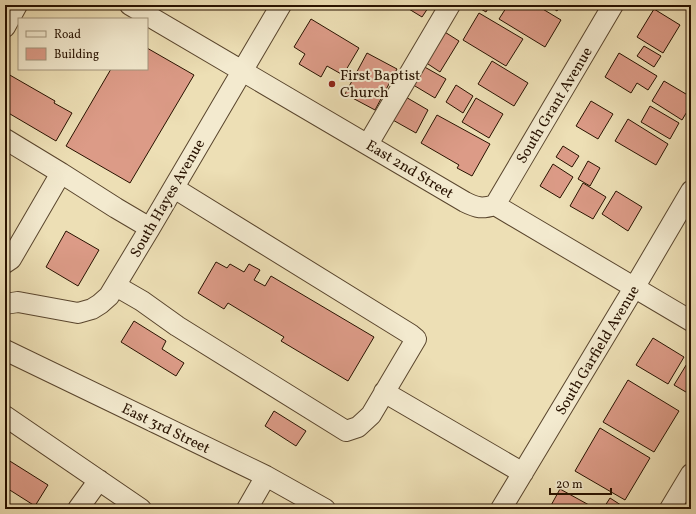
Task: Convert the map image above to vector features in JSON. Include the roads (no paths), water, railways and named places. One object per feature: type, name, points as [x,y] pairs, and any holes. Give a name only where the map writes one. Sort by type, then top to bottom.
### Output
[{"type":"street","points":[[5,27],[17,5]]},
{"type":"street","name":"East 2nd Street","points":[[130,5],[465,202],[475,207],[487,208],[495,205]]},
{"type":"street","name":"South Hayes Avenue","points":[[5,304],[18,302],[78,313],[92,309],[109,296],[281,5]]},
{"type":"street","points":[[368,144],[450,5]]},
{"type":"street","name":"South Grant Avenue","points":[[495,205],[613,5]]},
{"type":"street","points":[[8,147],[61,174],[150,228]]},
{"type":"street","points":[[5,264],[11,259],[61,174]]},
{"type":"street","points":[[116,286],[142,301],[177,326],[346,431],[358,427],[372,415],[416,339],[174,188]]},
{"type":"street","name":"South Garfield Avenue","points":[[501,509],[691,191]]},
{"type":"street","points":[[495,205],[691,321]]},
{"type":"street","name":"East 3rd Street","points":[[5,350],[266,476],[325,509]]},
{"type":"street","points":[[384,392],[523,473]]},
{"type":"street","points":[[5,416],[141,509]]},
{"type":"street","points":[[670,509],[691,474]]},
{"type":"street","points":[[247,509],[266,476]]},
{"type":"street","points":[[78,509],[99,480]]},
{"type":"place","name":"First Baptist Church","points":[[332,84]]}]
